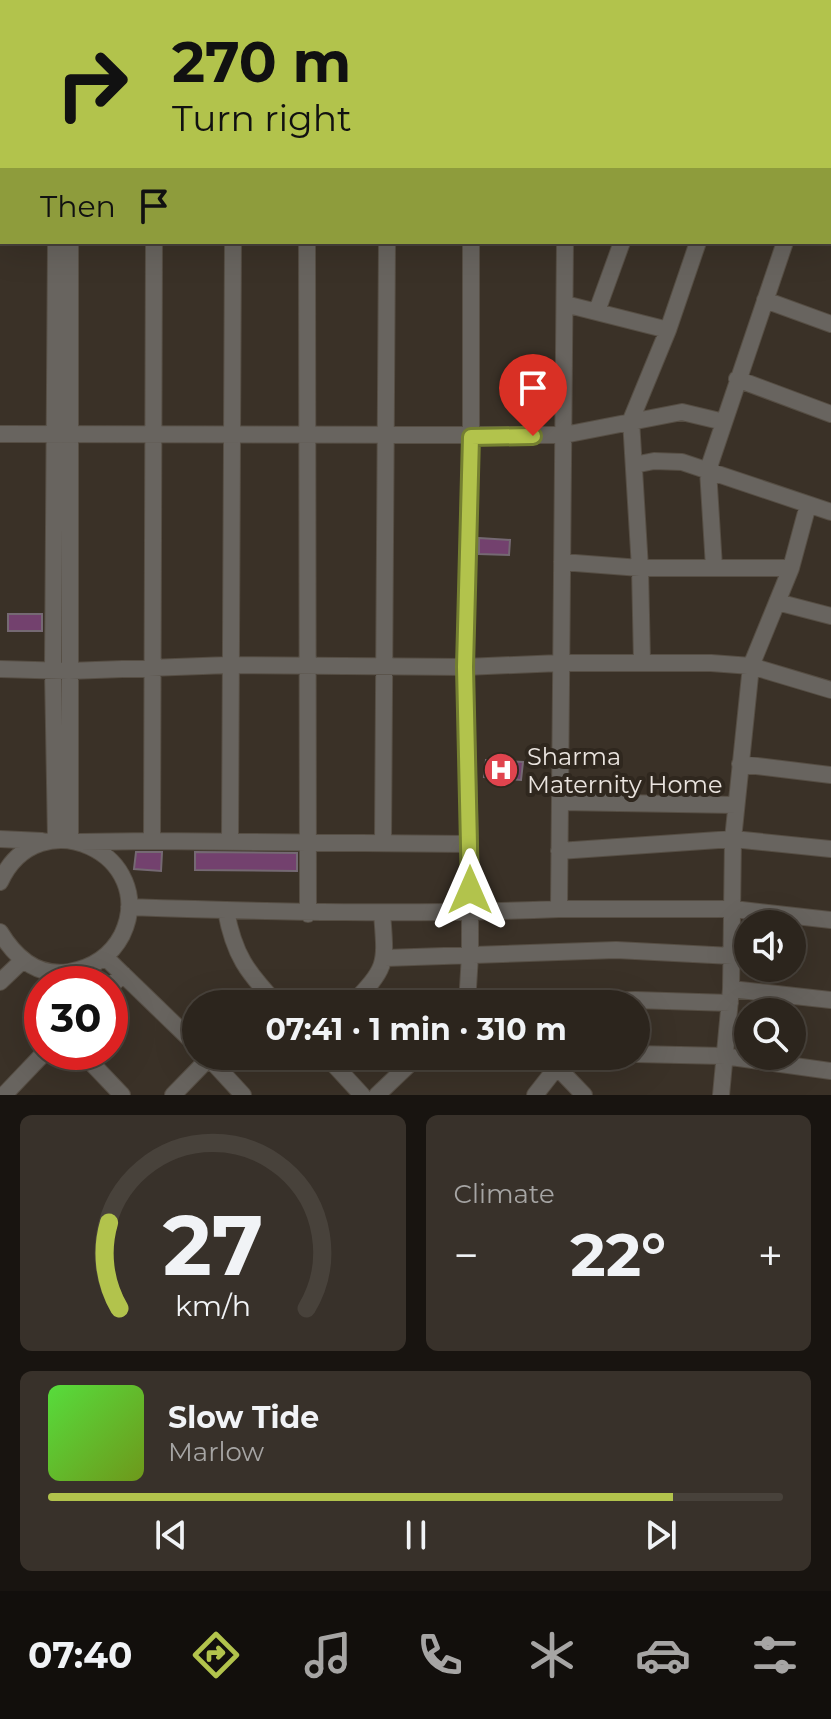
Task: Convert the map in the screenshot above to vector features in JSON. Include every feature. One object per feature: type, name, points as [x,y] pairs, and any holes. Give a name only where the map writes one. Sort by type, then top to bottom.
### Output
[{"type":"street","points":[[56,244],[63,435]]},
{"type":"street","points":[[62,841],[63,435],[70,244]]},
{"type":"street","points":[[152,841],[154,244]]},
{"type":"street","points":[[230,842],[233,244]]},
{"type":"street","points":[[307,244],[308,914]]},
{"type":"street","points":[[383,843],[387,244]]},
{"type":"street","points":[[468,990],[470,844],[465,667],[471,437],[471,244]]},
{"type":"street","points":[[559,909],[565,244]]},
{"type":"street","points":[[597,311],[621,244]]},
{"type":"street","points":[[642,662],[631,420],[668,330],[697,244]]},
{"type":"street","points":[[714,567],[708,470],[784,244]]},
{"type":"street","points":[[765,300],[831,324]]},
{"type":"street","points":[[565,304],[668,330]]},
{"type":"street","points":[[737,379],[831,414]]},
{"type":"street","points":[[0,434],[471,437],[564,435],[682,412],[724,422]]},
{"type":"street","points":[[634,465],[682,462],[831,512]]},
{"type":"street","points":[[721,1095],[731,996],[733,839],[751,666],[791,568],[808,505]]},
{"type":"street","points":[[562,562],[640,568],[791,568]]},
{"type":"street","points":[[777,602],[831,616]]},
{"type":"street","points":[[0,669],[711,663],[751,666],[831,690]]},
{"type":"street","points":[[740,764],[831,775]]},
{"type":"street","points":[[560,802],[736,805]]},
{"type":"street","points":[[0,839],[470,844]]},
{"type":"street","points":[[559,851],[733,839],[831,849]]},
{"type":"street","points":[[0,882],[6,868],[23,851],[62,841],[107,856],[127,888],[129,907],[126,926],[118,943],[105,957],[86,968],[66,973],[45,970],[22,961],[0,932]]},
{"type":"street","points":[[129,907],[308,914],[733,909],[831,920]]},
{"type":"street","points":[[226,911],[235,950],[261,990]]},
{"type":"street","points":[[365,990],[382,968],[385,958],[382,913]]},
{"type":"street","points":[[385,958],[616,950],[732,956]]},
{"type":"street","points":[[105,957],[115,966]]},
{"type":"street","points":[[0,982],[22,961]]},
{"type":"street","points":[[128,979],[182,1031]]},
{"type":"street","points":[[650,999],[731,996],[831,1000]]},
{"type":"street","points":[[650,1054],[724,1056],[831,1071]]},
{"type":"street","points":[[11,1093],[30,1070]]},
{"type":"street","points":[[98,1070],[122,1095]]},
{"type":"street","points":[[173,1095],[197,1070]]},
{"type":"street","points":[[221,1070],[243,1095]]},
{"type":"street","points":[[339,1070],[362,1095]]},
{"type":"street","points":[[377,1095],[403,1070]]},
{"type":"street","points":[[535,1095],[553,1070]]},
{"type":"street","points":[[566,1070],[584,1095]]},
{"type":"building","points":[[479,538],[510,540],[509,555],[479,554]]},
{"type":"building","points":[[8,614],[42,614],[42,631],[8,631]]},
{"type":"building","points":[[486,760],[523,762],[521,780],[484,777]]},
{"type":"building","points":[[136,852],[162,852],[161,871],[134,869]]},
{"type":"building","points":[[195,852],[297,853],[297,871],[195,870]]},
{"type":"place","name":"Sharma Maternity Home","points":[[501,770]]},
{"type":"route","points":[[470,890],[465,667],[471,437],[533,436]]}]
